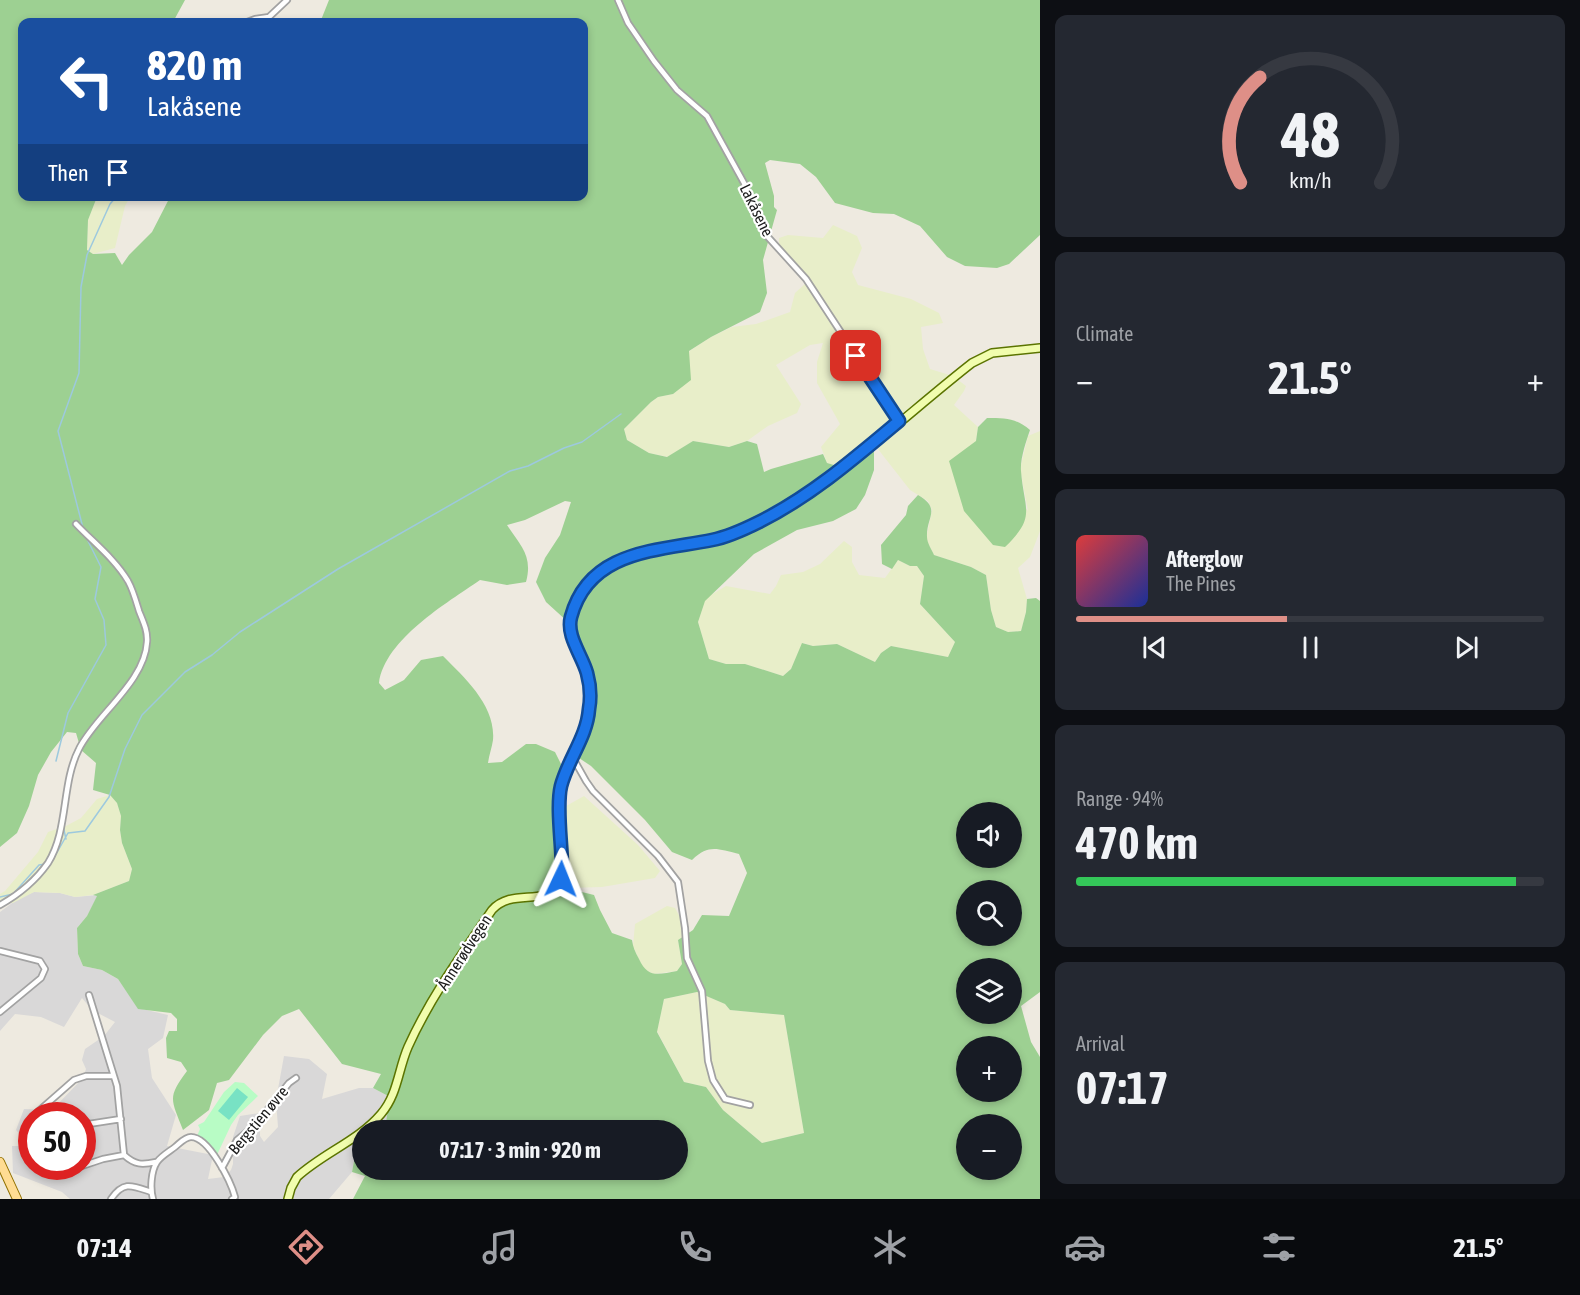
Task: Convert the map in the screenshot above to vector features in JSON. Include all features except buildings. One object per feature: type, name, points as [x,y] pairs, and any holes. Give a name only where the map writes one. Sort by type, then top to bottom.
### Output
[{"type":"main road","name":"Ånnerødvegen","points":[[288,1199],[293,1182],[302,1172],[365,1129],[387,1107],[395,1093],[408,1047],[431,1003],[492,910],[506,899],[545,895],[557,887],[562,868],[561,788],[587,723],[590,688],[588,676],[571,635],[570,624],[573,612],[592,578],[609,564],[631,556],[713,540],[759,522],[815,489],[979,359],[992,353],[1040,348]]},
{"type":"main road","points":[[0,1162],[17,1199]]},
{"type":"street","points":[[270,18],[287,0]]},
{"type":"street","name":"Lakåsene","points":[[618,0],[628,23],[654,61],[677,90],[707,116],[744,183],[767,236],[806,279],[899,421]]},
{"type":"street","points":[[0,905],[27,886],[48,862],[54,850],[67,788],[80,746],[132,678],[145,652],[147,641],[145,628],[129,583],[119,568],[76,524]]},
{"type":"street","points":[[573,758],[585,781],[658,856],[678,882],[687,958],[702,991],[708,1061],[713,1080],[725,1099],[750,1105]]},
{"type":"street","points":[[0,951],[34,959],[43,964],[45,969],[41,978],[0,1012]]},
{"type":"street","points":[[89,995],[117,1086],[124,1155],[134,1163],[156,1162],[181,1142],[193,1137],[207,1147],[222,1168]]},
{"type":"street","points":[[49,1102],[74,1080],[92,1075],[113,1076]]},
{"type":"street","name":"Bergstien øvre","points":[[233,1198],[228,1178],[222,1168],[237,1140],[254,1126],[289,1083],[296,1078]]},
{"type":"street","points":[[96,1123],[121,1119]]},
{"type":"street","points":[[96,1162],[124,1155]]},
{"type":"street","points":[[153,1199],[151,1192],[156,1162]]},
{"type":"street","points":[[111,1199],[116,1191],[125,1186],[151,1192]]},
{"type":"shaded area","points":[[34,892],[60,893],[75,897],[98,895],[87,916],[77,928],[78,954],[83,966],[102,970],[118,979],[138,1008],[168,1015],[163,1038],[148,1049],[152,1078],[176,1115],[167,1146],[213,1155],[208,1179],[224,1177],[231,1170],[233,1137],[240,1116],[260,1113],[260,1136],[264,1142],[278,1127],[276,1100],[284,1056],[309,1059],[327,1074],[322,1099],[359,1088],[373,1088],[390,1097],[386,1120],[352,1120],[352,1172],[329,1199],[70,1199],[62,1192],[31,1180],[96,1180],[96,1102],[60,1102],[83,1078],[86,1069],[82,1060],[85,1049],[104,1036],[115,1022],[92,1010],[82,998],[64,1027],[41,1017],[15,1014],[0,1031],[0,912],[19,898]]},
{"type":"shaded area","points":[[12,1146],[18,1146],[18,1175],[13,1173]]},
{"type":"green space","points":[[0,0],[185,0],[175,18],[18,18],[18,201],[95,201],[88,220],[87,250],[93,254],[115,253],[122,265],[152,232],[168,201],[588,201],[588,18],[322,18],[329,0],[1040,0],[1040,235],[1009,264],[997,268],[965,266],[947,257],[920,226],[894,214],[873,213],[835,203],[816,177],[800,164],[770,160],[765,163],[774,196],[774,207],[777,210],[763,260],[767,293],[760,312],[689,351],[691,380],[673,394],[658,397],[651,402],[624,429],[627,440],[649,453],[667,457],[693,441],[729,447],[747,441],[757,444],[764,472],[823,454],[827,463],[841,467],[874,444],[874,470],[865,495],[856,509],[833,521],[797,530],[754,554],[705,601],[698,622],[709,659],[726,664],[745,664],[783,676],[791,669],[802,643],[813,646],[837,644],[875,662],[881,653],[891,646],[948,657],[955,642],[920,604],[924,576],[917,566],[910,566],[898,560],[892,569],[882,564],[881,545],[906,515],[908,506],[918,495],[931,509],[927,537],[934,555],[971,567],[986,575],[996,627],[1008,632],[1021,631],[1027,599],[1036,598],[1040,601],[1040,992],[1022,1005],[1022,958],[956,958],[956,1024],[1022,1024],[1022,1010],[1031,1042],[1040,1057],[1040,1199],[353,1199],[363,1180],[688,1180],[688,1120],[386,1120],[390,1097],[373,1088],[381,1074],[342,1064],[299,1009],[282,1016],[263,1035],[229,1080],[217,1083],[209,1110],[183,1130],[173,1099],[176,1087],[187,1071],[181,1062],[167,1058],[166,1038],[169,1031],[177,1031],[177,1019],[171,1013],[138,1009],[118,979],[102,970],[83,966],[78,954],[77,928],[87,916],[97,896],[93,895],[129,881],[132,869],[122,843],[121,816],[117,803],[110,795],[93,790],[96,763],[81,750],[76,733],[67,732],[51,752],[38,775],[29,806],[17,833],[0,847]],"holes":[[[565,501],[571,502],[560,535],[545,558],[536,582],[546,602],[568,622],[588,668],[588,728],[579,758],[591,766],[645,820],[672,852],[692,860],[703,852],[714,849],[739,854],[747,873],[729,916],[702,915],[693,930],[678,940],[682,964],[677,971],[655,974],[646,970],[636,954],[632,940],[612,933],[594,895],[554,885],[557,851],[553,835],[565,772],[555,752],[536,744],[526,744],[502,762],[488,763],[493,740],[490,716],[477,694],[443,656],[421,660],[404,680],[385,690],[379,683],[384,667],[405,637],[435,611],[480,580],[507,585],[526,582],[527,558],[507,525],[525,520]],[[697,992],[725,1004],[730,1010],[784,1015],[804,1133],[762,1143],[723,1110],[706,1087],[684,1082],[657,1032],[664,999]]]},
{"type":"green space","points":[[95,201],[128,201],[115,248],[93,254],[87,250],[88,220]]},
{"type":"green space","points":[[833,225],[857,236],[862,248],[852,272],[858,285],[911,299],[939,313],[943,323],[921,327],[923,349],[930,369],[953,376],[966,386],[954,405],[978,427],[976,441],[1028,511],[1020,469],[1028,436],[1040,431],[1040,531],[1030,557],[1018,568],[1027,599],[1021,631],[1008,632],[996,627],[986,575],[971,567],[934,555],[926,539],[932,510],[928,501],[910,490],[874,444],[841,467],[827,463],[821,447],[840,424],[817,383],[817,362],[823,343],[810,345],[776,365],[801,404],[797,413],[768,426],[747,441],[729,447],[693,441],[668,457],[649,453],[627,440],[624,429],[651,402],[658,397],[673,394],[690,380],[688,352],[732,327],[756,324],[790,312],[795,293],[806,283],[779,246],[779,238],[788,235],[823,238]]},
{"type":"green space","points":[[987,418],[1010,420],[1030,430],[1021,466],[1026,504],[1025,520],[1005,547],[993,545],[964,511],[949,461],[976,441],[978,427]]},
{"type":"green space","points":[[844,541],[852,547],[852,562],[859,575],[885,578],[898,560],[910,566],[917,566],[924,576],[920,604],[955,642],[948,657],[891,646],[881,653],[875,662],[837,644],[813,646],[803,643],[791,669],[783,676],[745,664],[726,664],[709,659],[698,622],[704,601],[709,596],[726,586],[770,594],[781,575],[803,572],[820,564]]},
{"type":"green space","points":[[110,795],[117,803],[121,816],[122,843],[132,869],[129,881],[93,895],[75,897],[60,893],[34,892],[13,903],[0,902],[0,894],[38,852],[48,832],[81,818],[97,799]]},
{"type":"green space","points":[[584,796],[638,845],[660,871],[655,878],[602,887],[568,888],[554,885],[557,852],[553,835],[559,810]]},
{"type":"green space","points":[[667,906],[675,908],[680,917],[683,937],[678,940],[682,964],[677,971],[654,974],[643,969],[633,946],[635,924]]},
{"type":"green space","points":[[697,992],[725,1004],[730,1010],[784,1015],[804,1133],[762,1143],[723,1110],[706,1087],[684,1082],[657,1031],[664,999]]},
{"type":"green space","points":[[235,1082],[244,1083],[258,1096],[231,1125],[216,1157],[197,1136],[200,1129],[198,1125],[204,1122],[224,1092]]},
{"type":"green space","points":[[237,1088],[248,1097],[229,1120],[218,1111]]},
{"type":"waterway","points":[[83,528],[58,431],[79,373],[81,287],[87,255],[113,201]]},
{"type":"waterway","points":[[51,863],[68,833],[85,831],[109,797],[125,749],[142,715],[185,672],[212,655],[240,632],[338,569],[510,471],[528,466],[564,448],[582,442],[621,414]]},
{"type":"waterway","points":[[56,761],[68,713],[106,645],[104,620],[95,599],[101,567],[85,535]]},
{"type":"waterway","points":[[63,826],[66,839]]},
{"type":"waterway","points":[[0,897],[13,894],[39,865],[46,864]]},
{"type":"route","points":[[561,879],[561,788],[582,737],[590,708],[588,676],[570,630],[571,618],[582,592],[592,578],[609,564],[658,549],[713,540],[759,522],[815,489],[855,459],[899,421],[856,356]]}]
